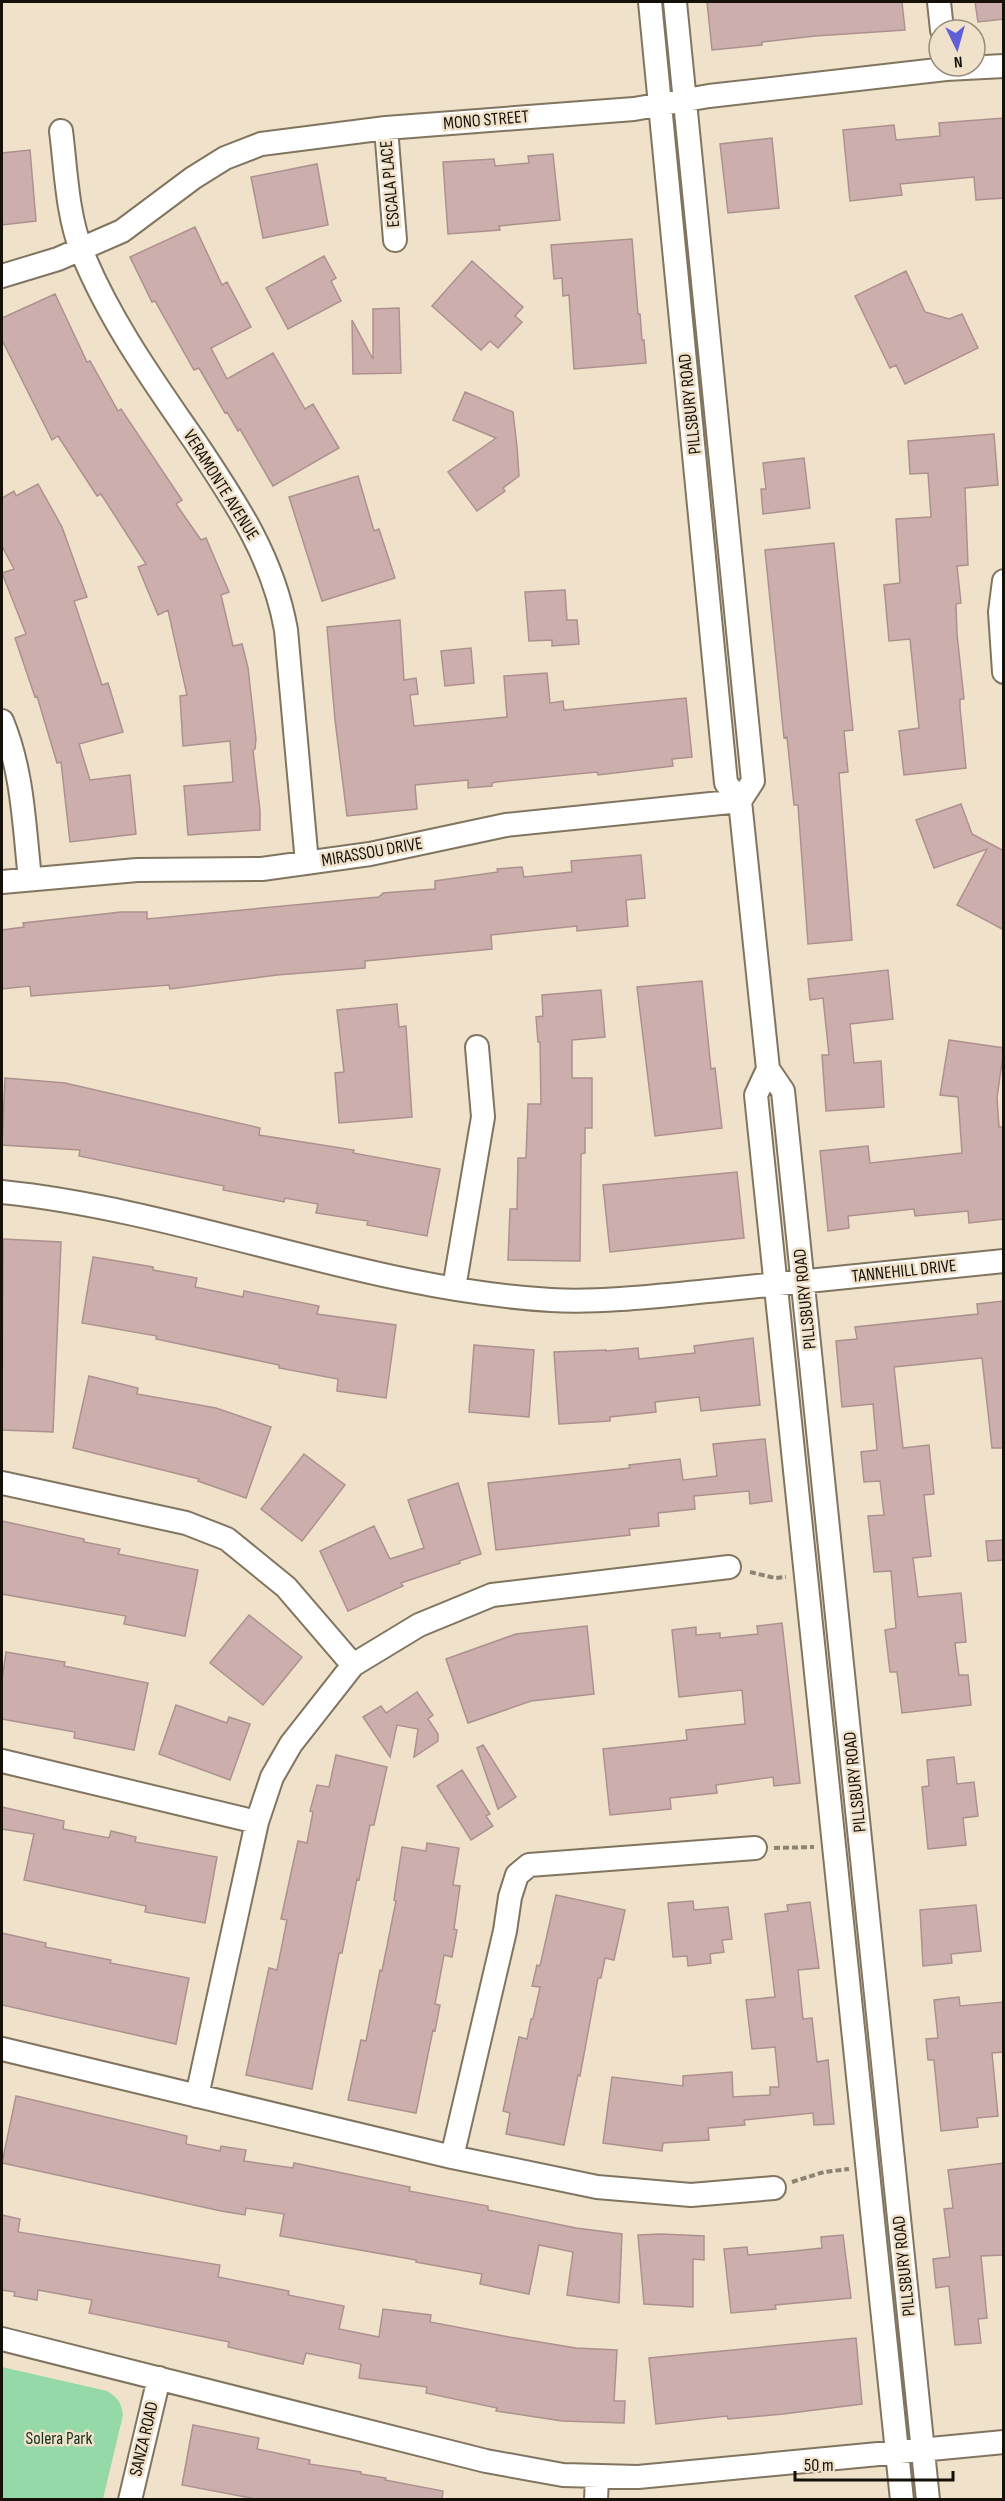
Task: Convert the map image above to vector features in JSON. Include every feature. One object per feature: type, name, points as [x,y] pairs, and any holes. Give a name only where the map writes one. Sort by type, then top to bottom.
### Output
[{"type":"street","name":"PILLSBURY ROAD","points":[[650,2],[726,783],[740,801],[768,1069],[783,1091],[928,2499]]},
{"type":"street","name":"PILLSBURY ROAD","points":[[675,2],[753,781],[740,801]]},
{"type":"street","points":[[939,2],[941,18]]},
{"type":"street","name":"MONO STREET","points":[[987,66],[1004,66]]},
{"type":"street","name":"MONO STREET","points":[[2,276],[81,250],[122,231],[193,178],[225,158],[261,144],[386,128],[634,109],[685,100],[927,69]]},
{"type":"street","name":"ESCALA PLACE","points":[[386,128],[395,240]]},
{"type":"street","name":"VERAMONTE AVENUE","points":[[61,131],[72,213],[81,250],[102,296],[133,350],[247,520],[268,564],[280,598],[286,630],[307,863]]},
{"type":"street","points":[[681,312],[706,310]]},
{"type":"street","points":[[693,435],[716,411]]},
{"type":"street","points":[[703,538],[729,535]]},
{"type":"street","points":[[1004,581],[1000,612],[1004,672]]},
{"type":"street","points":[[712,633],[739,631]]},
{"type":"street","points":[[2,721],[19,775],[30,879]]},
{"type":"street","name":"MIRASSOU DRIVE","points":[[2,882],[137,870],[262,869],[370,854],[506,825],[740,801]]},
{"type":"street","points":[[454,1288],[483,1117],[477,1047]]},
{"type":"street","name":"PILLSBURY ROAD","points":[[768,1069],[756,1095],[902,2499]]},
{"type":"street","name":"TANNEHILL DRIVE","points":[[2,1192],[87,1204],[316,1260],[454,1288],[552,1300],[644,1297],[1004,1261]]},
{"type":"street","points":[[794,1473],[823,1470]]},
{"type":"street","points":[[2,1484],[186,1523],[226,1539],[286,1587],[353,1665]]},
{"type":"street","points":[[197,2096],[257,1822],[272,1777],[291,1744],[353,1665],[419,1625],[492,1595],[729,1567]]},
{"type":"street","points":[[805,1575],[833,1572]]},
{"type":"street","points":[[821,1717],[848,1715]]},
{"type":"street","points":[[2,1761],[257,1822]]},
{"type":"street","points":[[827,1781],[854,1778]]},
{"type":"street","points":[[452,2157],[505,1931],[510,1897],[517,1875],[529,1865],[755,1848]]},
{"type":"street","points":[[849,1984],[875,1981]]},
{"type":"street","points":[[2,2049],[452,2157],[597,2187],[691,2195],[774,2188]]},
{"type":"street","points":[[868,2167],[894,2165]]},
{"type":"street","points":[[2,2340],[486,2461],[563,2475],[596,2488],[638,2477],[1004,2442]]},
{"type":"street","name":"SANZA ROAD","points":[[130,2499],[159,2378]]},
{"type":"path","points":[[729,1567],[775,1578],[805,1575]]},
{"type":"path","points":[[755,1848],[804,1848],[834,1844]]},
{"type":"path","points":[[774,2188],[824,2172],[868,2167]]},
{"type":"green space","name":"Solera Park","points":[[2,2367],[107,2391],[118,2401],[123,2415],[103,2499],[2,2499]]},
{"type":"building","points":[[707,2],[902,2],[905,30],[815,36],[712,50]]},
{"type":"building","points":[[975,2],[1004,2],[1004,19],[987,21],[987,18],[977,18]]},
{"type":"building","points":[[1004,118],[1004,198],[976,200],[974,177],[900,184],[902,195],[850,201],[843,130],[894,125],[896,140],[940,136],[939,123]]},
{"type":"building","points":[[772,138],[779,208],[728,213],[720,144]]},
{"type":"building","points":[[30,150],[36,221],[2,225],[2,153]]},
{"type":"building","points":[[553,154],[560,220],[499,226],[500,230],[448,234],[443,162],[494,159],[495,166],[529,163],[528,156]]},
{"type":"building","points":[[317,164],[328,225],[263,238],[251,177]]},
{"type":"building","points":[[195,227],[222,285],[227,282],[251,327],[211,348],[227,379],[273,353],[305,409],[313,404],[339,448],[273,486],[240,429],[238,431],[227,412],[225,413],[199,368],[194,370],[155,301],[152,302],[130,257]]},
{"type":"building","points":[[632,239],[638,314],[640,314],[646,363],[574,369],[569,295],[563,296],[562,278],[554,279],[551,245]]},
{"type":"building","points":[[324,256],[336,278],[331,281],[341,301],[288,329],[266,288]]},
{"type":"building","points":[[472,261],[523,307],[515,316],[522,322],[498,348],[490,341],[481,350],[432,306]]},
{"type":"building","points":[[906,271],[925,312],[949,319],[962,314],[978,348],[905,384],[896,365],[890,368],[855,296]]},
{"type":"building","points":[[55,294],[87,362],[90,361],[118,411],[121,409],[182,500],[176,504],[201,540],[206,538],[229,592],[221,595],[233,646],[242,644],[248,668],[256,739],[253,750],[260,830],[188,835],[184,786],[233,782],[230,741],[183,746],[180,696],[187,695],[168,610],[158,615],[138,567],[146,564],[101,494],[97,496],[58,436],[52,440],[2,340],[2,318]]},
{"type":"building","points":[[399,308],[401,373],[353,374],[352,320],[373,359],[373,309]]},
{"type":"building","points":[[465,392],[513,412],[517,447],[519,476],[503,488],[505,491],[477,511],[448,472],[496,438],[453,420]]},
{"type":"building","points":[[994,434],[998,485],[965,488],[968,565],[957,566],[961,603],[956,604],[957,634],[964,699],[960,699],[960,708],[966,768],[904,775],[899,731],[919,728],[910,639],[889,641],[884,585],[900,583],[896,519],[931,517],[928,473],[910,474],[908,441]]},
{"type":"building","points":[[804,458],[810,508],[763,514],[761,489],[766,489],[763,463]]},
{"type":"building","points":[[358,476],[374,531],[379,529],[395,578],[322,601],[289,497]]},
{"type":"building","points":[[38,484],[62,527],[87,597],[74,601],[102,685],[108,683],[123,732],[79,744],[90,780],[130,775],[136,834],[70,842],[61,762],[57,763],[37,696],[35,697],[15,638],[26,634],[2,573],[14,569],[2,546],[2,498],[14,491],[16,496]]},
{"type":"building","points":[[834,543],[853,730],[844,731],[848,772],[839,773],[852,940],[808,944],[798,805],[794,805],[787,737],[784,738],[765,550]]},
{"type":"building","points":[[565,590],[567,620],[577,620],[579,644],[552,646],[552,640],[529,641],[525,592]]},
{"type":"building","points":[[400,620],[404,680],[416,678],[418,694],[410,695],[414,726],[507,717],[504,676],[547,673],[550,703],[563,701],[564,710],[686,698],[692,757],[672,759],[673,766],[598,775],[597,772],[496,782],[492,783],[492,786],[468,788],[468,780],[415,785],[417,809],[347,816],[335,720],[327,627]]},
{"type":"building","points":[[471,648],[474,683],[445,686],[441,651]]},
{"type":"building","points":[[961,804],[972,834],[1004,851],[1004,930],[957,905],[987,849],[934,868],[916,820]]},
{"type":"building","points":[[641,855],[645,898],[626,900],[628,926],[577,931],[577,926],[491,935],[492,949],[365,961],[365,968],[277,975],[170,989],[169,985],[31,996],[30,986],[2,989],[2,930],[24,927],[23,923],[121,912],[147,912],[147,919],[379,897],[383,893],[435,889],[435,881],[498,872],[497,869],[522,867],[524,877],[572,872],[571,861]]},
{"type":"building","points":[[888,970],[893,1019],[850,1024],[854,1063],[881,1061],[884,1107],[826,1111],[822,1055],[829,1055],[823,998],[810,1000],[808,979]]},
{"type":"building","points":[[702,981],[711,1069],[715,1068],[722,1128],[655,1136],[637,987]]},
{"type":"building","points":[[601,990],[605,1037],[572,1040],[572,1078],[592,1078],[592,1128],[585,1128],[585,1153],[581,1154],[580,1261],[508,1260],[510,1209],[517,1209],[518,1158],[526,1158],[528,1104],[541,1104],[540,1042],[538,1042],[536,1017],[543,1016],[542,995]]},
{"type":"building","points":[[397,1004],[399,1027],[406,1026],[412,1117],[339,1123],[335,1073],[344,1072],[337,1010]]},
{"type":"building","points":[[949,1040],[1004,1048],[997,1098],[999,1127],[1004,1127],[1004,1219],[969,1223],[968,1211],[915,1216],[914,1209],[848,1216],[849,1228],[828,1231],[820,1151],[868,1146],[870,1163],[962,1153],[958,1097],[940,1095]]},
{"type":"building","points":[[5,1078],[65,1083],[260,1128],[259,1135],[354,1150],[353,1153],[440,1169],[427,1236],[367,1225],[368,1221],[316,1213],[318,1204],[285,1198],[284,1202],[223,1190],[224,1186],[79,1156],[80,1150],[2,1145]]},
{"type":"building","points":[[737,1172],[744,1238],[610,1252],[603,1185]]},
{"type":"building","points":[[3,1239],[61,1242],[53,1432],[2,1430]]},
{"type":"building","points":[[93,1257],[153,1267],[153,1270],[197,1278],[195,1287],[243,1297],[244,1291],[319,1306],[317,1314],[396,1325],[386,1398],[337,1391],[338,1379],[279,1368],[279,1365],[156,1339],[157,1336],[82,1323]]},
{"type":"building","points":[[1004,1301],[1004,1448],[992,1448],[982,1358],[894,1367],[903,1448],[929,1445],[934,1494],[924,1495],[931,1556],[913,1558],[918,1597],[961,1593],[966,1642],[955,1643],[959,1675],[968,1675],[971,1705],[902,1713],[897,1672],[890,1672],[885,1630],[896,1628],[891,1571],[874,1572],[868,1516],[884,1515],[880,1481],[864,1482],[861,1452],[877,1450],[873,1404],[842,1407],[836,1341],[857,1339],[855,1327],[978,1314],[977,1304]]},
{"type":"building","points":[[753,1338],[760,1405],[701,1411],[699,1397],[655,1402],[656,1412],[610,1417],[610,1421],[559,1424],[554,1352],[638,1348],[639,1359],[695,1353],[694,1346]]},
{"type":"building","points":[[474,1345],[534,1350],[529,1417],[469,1412]]},
{"type":"building","points":[[89,1376],[138,1388],[137,1394],[216,1408],[271,1427],[246,1498],[198,1481],[199,1479],[73,1448]]},
{"type":"building","points":[[765,1439],[772,1501],[750,1504],[749,1491],[694,1496],[695,1509],[658,1513],[659,1526],[629,1529],[630,1535],[496,1550],[488,1483],[630,1468],[629,1465],[680,1459],[683,1480],[717,1476],[713,1444]]},
{"type":"building","points":[[304,1454],[345,1485],[302,1541],[261,1509]]},
{"type":"building","points":[[458,1483],[481,1554],[401,1583],[403,1586],[348,1611],[320,1551],[374,1526],[390,1559],[424,1548],[408,1500]]},
{"type":"building","points":[[2,1521],[120,1549],[118,1554],[198,1570],[185,1636],[124,1624],[126,1616],[2,1594]]},
{"type":"building","points":[[1004,1540],[1004,1560],[988,1561],[986,1541]]},
{"type":"building","points":[[249,1615],[302,1657],[263,1705],[210,1663]]},
{"type":"building","points":[[782,1623],[800,1783],[774,1786],[773,1777],[716,1785],[717,1793],[670,1798],[671,1809],[610,1815],[603,1749],[687,1740],[686,1730],[745,1724],[742,1690],[679,1697],[672,1630],[696,1627],[696,1635],[720,1633],[720,1638],[758,1634],[757,1626]]},
{"type":"building","points":[[587,1626],[594,1694],[531,1701],[468,1723],[446,1659],[516,1634]]},
{"type":"building","points":[[6,1652],[65,1662],[64,1666],[148,1683],[134,1750],[74,1738],[75,1732],[2,1719],[2,1680]]},
{"type":"building","points":[[417,1692],[433,1715],[428,1719],[438,1734],[438,1741],[414,1757],[418,1729],[397,1725],[390,1757],[363,1717],[381,1706],[386,1713]]},
{"type":"building","points":[[176,1705],[227,1723],[229,1717],[250,1724],[230,1780],[159,1754]]},
{"type":"building","points":[[483,1745],[516,1797],[498,1809],[477,1748]]},
{"type":"building","points":[[336,1755],[387,1767],[374,1825],[370,1825],[342,1953],[339,1953],[312,2089],[246,2075],[269,1968],[277,1970],[287,1920],[281,1919],[298,1841],[307,1843],[313,1812],[310,1811],[317,1785],[329,1787]]},
{"type":"building","points":[[954,1757],[957,1784],[974,1782],[978,1816],[963,1818],[966,1845],[928,1849],[922,1787],[929,1786],[927,1760]]},
{"type":"building","points":[[462,1770],[490,1814],[486,1816],[493,1826],[471,1840],[437,1786]]},
{"type":"building","points":[[2,1807],[64,1821],[63,1829],[109,1838],[111,1831],[136,1837],[135,1842],[217,1857],[205,1923],[145,1912],[146,1906],[24,1880],[34,1834],[2,1829]]},
{"type":"building","points":[[427,1843],[459,1848],[453,1885],[460,1886],[454,1929],[457,1930],[452,1957],[444,1955],[435,2004],[440,2005],[416,2113],[348,2100],[361,2040],[366,2041],[380,1970],[382,1971],[396,1901],[394,1900],[402,1847],[426,1851]]},
{"type":"building","points":[[556,1895],[625,1910],[614,1960],[605,1958],[601,1978],[598,1978],[580,2076],[578,2075],[564,2145],[506,2134],[510,2113],[503,2111],[519,2037],[527,2039],[531,2019],[533,2019],[540,1987],[532,1986],[537,1965],[540,1966]]},
{"type":"building","points":[[693,1901],[694,1910],[728,1907],[732,1939],[722,1940],[724,1952],[710,1954],[711,1963],[688,1966],[687,1956],[673,1957],[668,1903]]},
{"type":"building","points":[[810,1902],[819,1968],[798,1970],[803,2019],[812,2018],[817,2062],[828,2060],[834,2124],[814,2125],[813,2113],[744,2120],[745,2125],[708,2128],[709,2140],[663,2143],[662,2151],[603,2143],[612,2077],[683,2086],[683,2076],[732,2072],[733,2097],[770,2095],[770,2087],[779,2087],[775,2047],[752,2049],[746,2000],[775,1997],[765,1914],[788,1911],[787,1905]]},
{"type":"building","points":[[976,1905],[981,1951],[951,1954],[952,1963],[923,1966],[920,1910]]},
{"type":"building","points":[[2,1933],[46,1943],[45,1947],[111,1960],[110,1963],[189,1978],[176,2044],[2,2005]]},
{"type":"building","points":[[959,1997],[960,2006],[1004,2002],[1004,2052],[992,2053],[998,2116],[977,2118],[978,2127],[941,2131],[934,2060],[928,2060],[926,2039],[938,2038],[934,2000]]},
{"type":"building","points":[[16,2096],[187,2136],[186,2144],[220,2151],[221,2146],[246,2150],[244,2161],[293,2168],[294,2163],[410,2187],[409,2191],[488,2206],[488,2210],[576,2228],[622,2234],[619,2303],[567,2295],[573,2252],[539,2245],[529,2294],[480,2284],[482,2274],[280,2236],[284,2214],[246,2208],[245,2215],[221,2211],[2,2163]]},
{"type":"building","points":[[1004,2163],[1004,2255],[981,2256],[987,2318],[978,2319],[981,2343],[955,2345],[949,2286],[936,2288],[933,2259],[950,2257],[944,2209],[953,2208],[948,2170]]},
{"type":"building","points":[[2,2215],[20,2219],[18,2232],[220,2265],[218,2277],[289,2291],[288,2295],[344,2306],[339,2329],[379,2337],[383,2309],[431,2315],[430,2322],[509,2337],[576,2348],[617,2350],[614,2401],[625,2401],[624,2423],[562,2421],[496,2411],[497,2408],[426,2393],[427,2387],[359,2378],[361,2364],[306,2353],[303,2364],[228,2347],[229,2342],[89,2313],[92,2300],[38,2290],[37,2300],[14,2296],[15,2292],[2,2290]]},
{"type":"building","points":[[638,2235],[704,2236],[704,2260],[693,2259],[693,2307],[644,2304]]},
{"type":"building","points":[[843,2235],[851,2298],[775,2305],[776,2309],[731,2313],[724,2249],[747,2247],[748,2255],[822,2248],[821,2237]]},
{"type":"building","points":[[856,2338],[862,2404],[783,2414],[728,2419],[727,2416],[656,2424],[649,2358]]},
{"type":"building","points":[[193,2425],[259,2438],[257,2449],[310,2460],[309,2464],[361,2472],[361,2474],[386,2478],[385,2480],[443,2491],[442,2499],[256,2499],[182,2485]]}]
